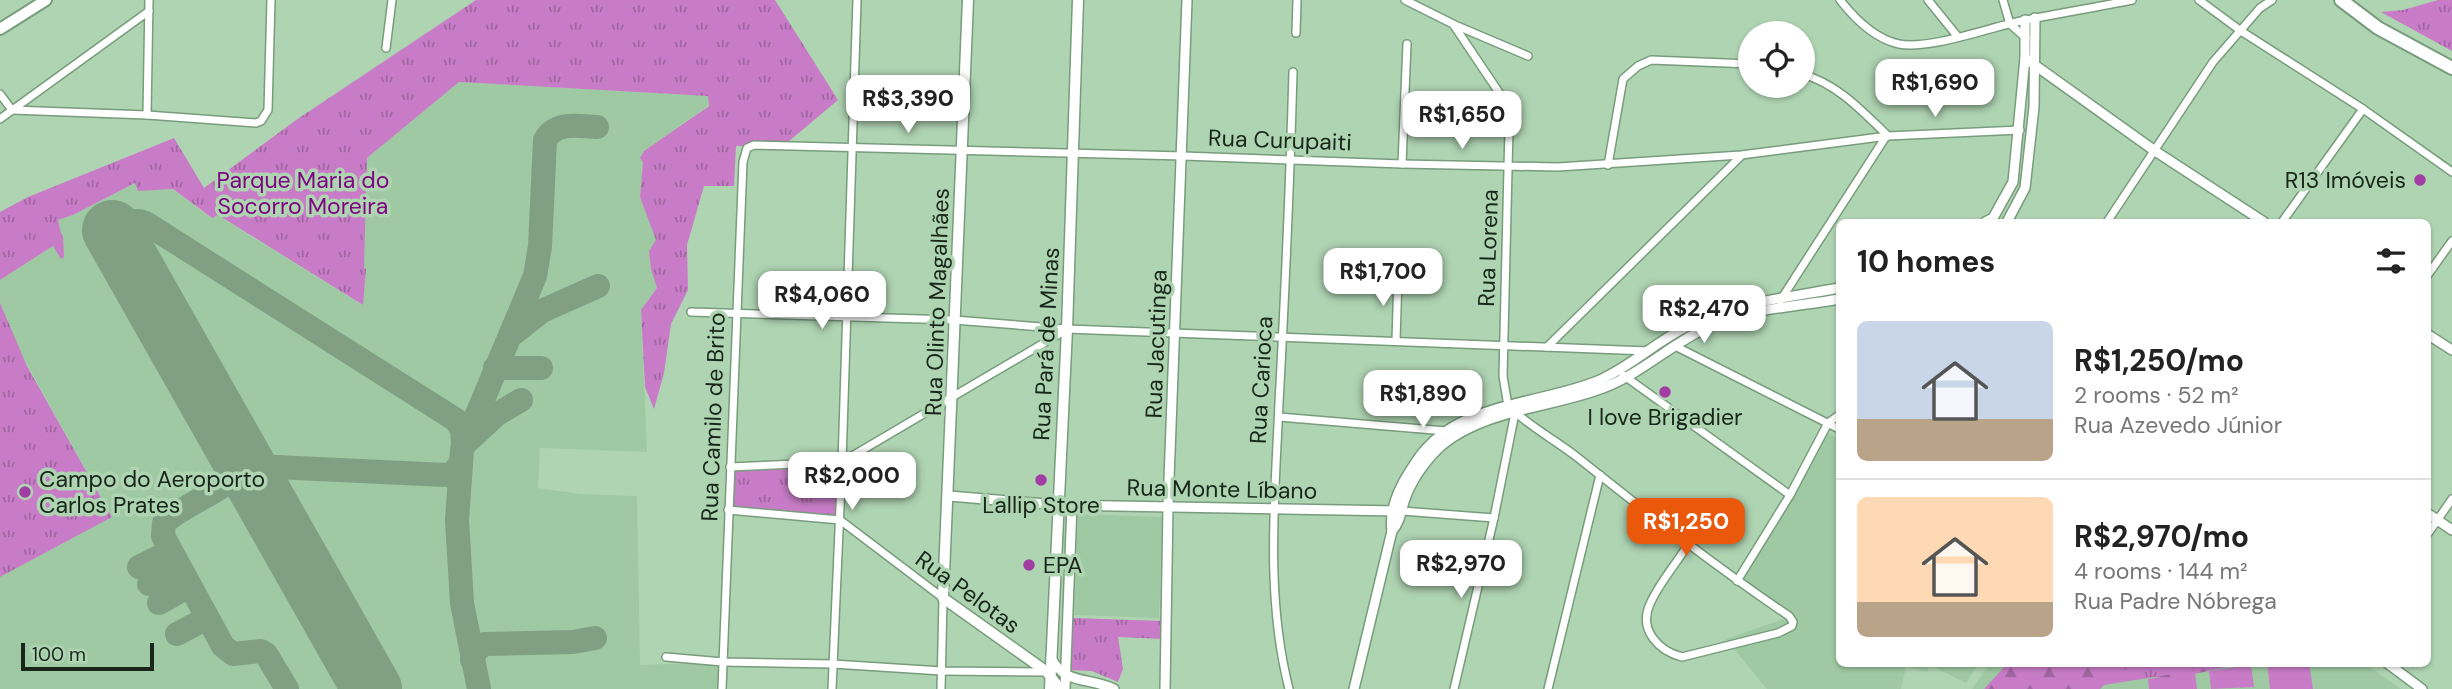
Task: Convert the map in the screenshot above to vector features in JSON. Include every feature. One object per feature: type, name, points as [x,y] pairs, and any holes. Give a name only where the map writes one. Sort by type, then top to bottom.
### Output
[{"type":"highway","points":[[2341,0],[2378,28],[2452,68]]},
{"type":"main road","points":[[0,28],[37,0]]},
{"type":"main road","points":[[0,28],[46,0]]},
{"type":"main road","name":"Rua Olinto Magalhães","points":[[943,598],[968,0]]},
{"type":"main road","name":"Rua Pará de Minas","points":[[1050,689],[1067,329],[1078,0]]},
{"type":"main road","name":"Rua Pelotas","points":[[943,598],[1049,674],[1060,689]]},
{"type":"street","points":[[147,115],[149,0]]},
{"type":"street","points":[[12,110],[147,115],[256,123],[265,117],[268,110],[271,0]]},
{"type":"street","points":[[386,48],[391,0]]},
{"type":"street","points":[[832,689],[848,318],[857,0]]},
{"type":"street","name":"Rua Jacutinga","points":[[1165,689],[1168,506],[1187,0]]},
{"type":"street","points":[[1296,33],[1297,0]]},
{"type":"street","points":[[1405,0],[1528,56]]},
{"type":"street","points":[[1840,0],[1865,26],[1891,42],[1915,45],[2030,19],[2132,0]]},
{"type":"street","points":[[1928,0],[1958,37]]},
{"type":"street","points":[[2003,0],[2010,24],[2026,38]]},
{"type":"street","points":[[2199,0],[2452,172]]},
{"type":"street","points":[[2109,219],[2213,62],[2241,31],[2260,4],[2272,0]]},
{"type":"street","points":[[0,120],[149,11]]},
{"type":"street","points":[[1994,219],[2013,182],[2030,19]]},
{"type":"street","points":[[2009,219],[2025,188],[2032,131],[2035,63],[2030,19]]},
{"type":"street","name":"Rua Lorena","points":[[1454,24],[1502,97],[1509,128],[1503,376],[1512,410],[1494,518],[1454,689]]},
{"type":"street","points":[[1402,164],[1407,44]]},
{"type":"street","points":[[2025,58],[2155,151],[2259,219]]},
{"type":"street","points":[[1608,165],[1623,79],[1638,66],[1651,60],[1738,64]]},
{"type":"street","name":"Rua Carioca","points":[[1289,689],[1280,655],[1274,607],[1273,510],[1293,72]]},
{"type":"street","points":[[1781,304],[1887,137],[1848,98],[1815,78]]},
{"type":"street","points":[[0,94],[12,110]]},
{"type":"street","points":[[2284,219],[2363,109]]},
{"type":"street","name":"Rua Curupaiti","points":[[747,148],[754,145],[1402,164],[1608,165],[1741,155],[1887,137],[2020,130]]},
{"type":"street","name":"Rua Camilo de Brito","points":[[722,689],[736,313],[743,162],[747,148]]},
{"type":"street","points":[[1547,347],[1741,155]]},
{"type":"street","points":[[2431,270],[2452,241]]},
{"type":"street","points":[[1396,340],[1398,277]]},
{"type":"street","points":[[691,312],[954,320],[1175,334],[1504,344],[1653,354],[1732,317],[1836,291]]},
{"type":"street","points":[[1354,689],[1392,531],[1390,521],[1415,479],[1443,445],[1474,425],[1622,374],[1653,354],[1683,328],[1730,308],[1836,299]]},
{"type":"street","points":[[730,467],[842,462],[1067,329]]},
{"type":"street","points":[[2431,337],[2452,350]]},
{"type":"street","points":[[1675,346],[1836,427]]},
{"type":"street","points":[[1622,374],[1790,495]]},
{"type":"street","points":[[1397,511],[1403,481],[1424,450],[1467,419],[1512,410],[1557,441],[1689,543],[1737,581],[1789,616],[1793,622],[1792,626],[1778,633],[1682,657],[1667,653],[1652,639],[1647,617],[1650,604],[1689,543]]},
{"type":"street","points":[[1279,417],[1446,432]]},
{"type":"street","points":[[1737,581],[1790,495],[1828,423],[1836,417]]},
{"type":"street","points":[[1548,689],[1600,475]]},
{"type":"street","name":"Rua Monte Líbano","points":[[949,496],[1058,505],[1397,511],[1494,518]]},
{"type":"street","points":[[2431,530],[2452,499]]},
{"type":"street","points":[[1065,689],[1072,505]]},
{"type":"street","points":[[728,510],[840,520]]},
{"type":"street","points":[[2431,516],[2452,530]]},
{"type":"street","name":"Rua Pelotas","points":[[840,520],[943,598]]},
{"type":"street","name":"Rua Olinto Magalhães","points":[[941,689],[943,598]]},
{"type":"street","points":[[666,657],[723,662],[1049,674]]},
{"type":"street","points":[[1051,659],[1066,677],[1091,680],[1114,689]]},
{"type":"street","points":[[2392,667],[2422,689]]},
{"type":"shaded area","points":[[459,82],[708,96],[709,105],[644,151],[640,197],[657,240],[651,269],[657,288],[641,310],[647,452],[540,448],[538,488],[580,494],[637,496],[640,665],[723,662],[722,689],[0,689],[0,577],[112,517],[13,339],[0,303],[0,280],[53,246],[61,234],[58,220],[136,183],[139,191],[172,189],[211,218],[217,215],[362,305],[367,158]]},
{"type":"shaded area","points":[[1826,432],[1836,437],[1836,667],[1906,667],[1901,689],[1767,689],[1726,639],[1792,616],[1740,583]]},
{"type":"shaded area","points":[[1078,514],[1162,517],[1159,618],[1074,615]]},
{"type":"shaded area","points":[[1910,667],[1929,667],[1927,672]]},
{"type":"shaded area","points":[[1934,667],[1976,667],[1966,683]]},
{"type":"shaded area","points":[[1987,667],[2370,667],[2401,689],[1972,689]]},
{"type":"green space","name":"Parque Maria do Socorro Moreira","points":[[476,0],[775,0],[838,100],[782,147],[736,146],[734,186],[704,186],[687,245],[688,290],[671,324],[664,373],[654,409],[645,387],[641,310],[657,288],[649,251],[656,240],[640,197],[643,162],[640,158],[644,151],[709,106],[708,96],[459,82],[367,158],[363,305],[218,215],[212,218],[173,189],[138,191],[135,183],[58,220],[63,236],[64,257],[61,259],[53,246],[0,280],[0,212],[28,197],[174,138],[204,188],[296,120]]},
{"type":"green space","points":[[2438,0],[2452,0],[2452,51],[2381,12],[2403,10]]},
{"type":"green space","points":[[0,303],[27,366],[112,517],[0,577]]},
{"type":"green space","points":[[839,468],[837,517],[732,507],[733,470]]},
{"type":"green space","points":[[1073,618],[1162,621],[1163,639],[1118,637],[1123,669],[1118,682],[1092,671],[1068,670]]},
{"type":"green space","points":[[2004,667],[2227,667],[2175,678],[2146,677],[2105,684],[2100,689],[1984,689]]},
{"type":"green space","points":[[2128,667],[2216,667],[2098,686]]},
{"type":"green space","points":[[2251,667],[2254,687],[2211,689],[2209,671]]},
{"type":"green space","points":[[2267,667],[2310,667],[2313,689],[2270,689]]},
{"type":"green space","points":[[2195,673],[2197,689],[2149,689],[2148,679]]},
{"type":"taxiway","points":[[479,689],[462,603],[457,520],[462,450],[535,276],[540,246],[545,140],[561,127],[597,127]]},
{"type":"taxiway","points":[[114,235],[129,223],[138,221],[147,224],[456,420],[462,430],[463,445]]},
{"type":"taxiway","points":[[514,333],[542,311],[598,286]]},
{"type":"taxiway","points":[[495,368],[541,368]]},
{"type":"taxiway","points":[[468,441],[496,415],[521,400]]},
{"type":"taxiway","points":[[239,454],[239,471],[235,477],[171,517],[164,523],[163,536],[223,646],[233,654],[261,651],[266,654],[287,689]]},
{"type":"taxiway","points":[[239,454],[244,461],[254,466],[446,475],[453,473],[461,463]]},
{"type":"taxiway","points":[[261,494],[266,474],[279,467]]},
{"type":"taxiway","points":[[139,567],[169,552]]},
{"type":"taxiway","points":[[149,584],[179,570]]},
{"type":"taxiway","points":[[159,603],[189,586]]},
{"type":"taxiway","points":[[177,634],[207,618]]},
{"type":"taxiway","points":[[472,660],[476,651],[484,644],[573,642],[595,638]]},
{"type":"runway","points":[[112,230],[372,689]]},
{"type":"place","name":"R13 Imóveis","points":[[2420,180]]},
{"type":"place","name":"I love Brigadier","points":[[1665,392]]},
{"type":"place","name":"Lallip Store","points":[[1041,480]]},
{"type":"place","name":"Campo do Aeroporto Carlos Prates","points":[[25,492]]},
{"type":"place","name":"EPA","points":[[1029,565]]}]
